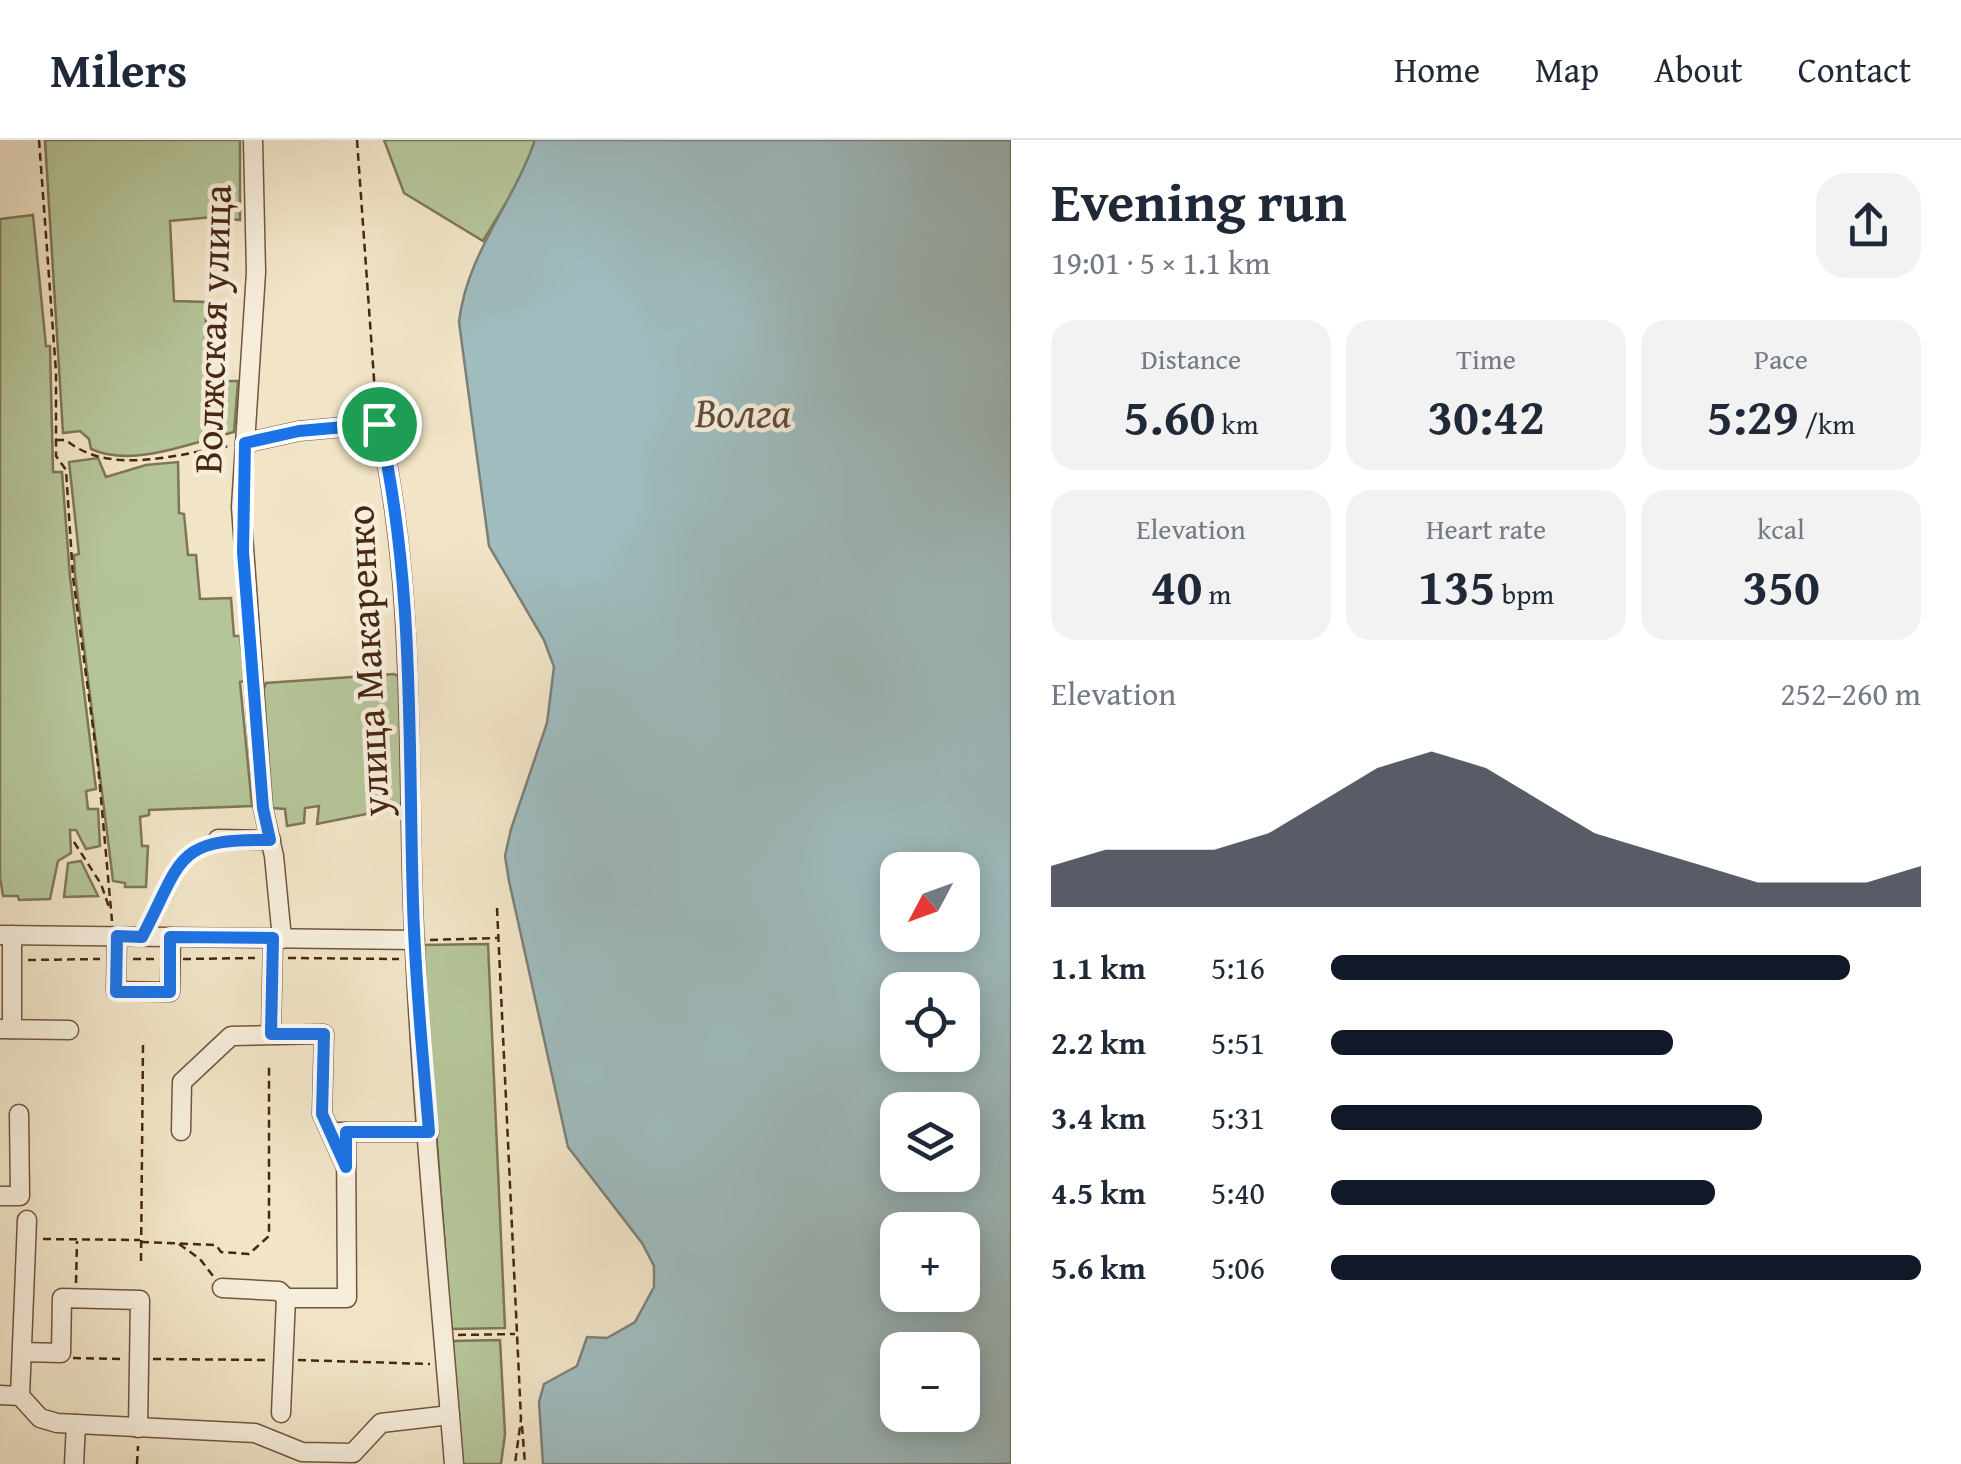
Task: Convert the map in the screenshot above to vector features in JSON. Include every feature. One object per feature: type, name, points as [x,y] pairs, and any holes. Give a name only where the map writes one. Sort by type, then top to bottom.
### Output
[{"type":"street","name":"Волжская улица","points":[[253,140],[256,272],[245,443],[243,552],[263,808],[270,840],[278,939],[271,1034]]},
{"type":"street","points":[[245,443],[299,431],[379,424]]},
{"type":"street","name":"улица Макаренко","points":[[379,424],[392,482],[406,592],[415,940],[454,1464]]},
{"type":"street","points":[[218,839],[270,840]]},
{"type":"street","points":[[69,1030],[6,1029],[6,935],[415,940]]},
{"type":"street","points":[[117,936],[116,992],[170,992],[170,937]]},
{"type":"street","points":[[180,1130],[182,1082],[231,1036],[324,1034],[322,1114],[338,1132],[346,1167],[347,1298],[286,1298],[279,1291],[222,1288]]},
{"type":"street","points":[[19,1114],[10,1138],[25,1217],[20,1396]]},
{"type":"street","points":[[338,1132],[429,1132]]},
{"type":"street","points":[[0,1196],[25,1217]]},
{"type":"street","points":[[22,1352],[62,1353],[62,1298],[140,1300],[138,1428]]},
{"type":"street","points":[[278,1441],[286,1298]]},
{"type":"street","points":[[0,1395],[20,1396],[40,1418],[76,1424],[256,1433],[302,1452],[353,1458],[381,1424],[450,1416]]},
{"type":"street","points":[[74,1464],[76,1424]]},
{"type":"path","points":[[38,140],[56,372],[56,456],[66,470],[73,577],[112,895],[110,911]]},
{"type":"path","points":[[356,140],[379,424]]},
{"type":"path","points":[[56,440],[66,440],[78,453],[112,464],[245,443]]},
{"type":"path","points":[[142,937],[183,859],[218,839]]},
{"type":"path","points":[[74,842],[100,884],[117,936]]},
{"type":"path","points":[[497,908],[525,1464]]},
{"type":"path","points":[[445,940],[498,938]]},
{"type":"path","points":[[141,1261],[143,1044]]},
{"type":"path","points":[[25,1217],[77,1240],[216,1244],[221,1252],[249,1254],[269,1236],[269,1067]]},
{"type":"path","points":[[76,1298],[77,1240]]},
{"type":"path","points":[[178,1244],[200,1259],[222,1288]]},
{"type":"path","points":[[462,1335],[517,1334]]},
{"type":"path","points":[[62,1353],[67,1358],[432,1364]]},
{"type":"path","points":[[515,1464],[521,1419]]},
{"type":"path","points":[[137,1464],[138,1428]]},
{"type":"green space","points":[[45,140],[240,140],[240,220],[213,217],[170,221],[174,301],[207,302],[203,371],[223,373],[224,381],[238,381],[234,432],[162,452],[125,456],[91,449],[89,439],[80,431],[63,433]]},
{"type":"green space","points":[[384,140],[535,140],[524,173],[483,241],[404,193]]},
{"type":"green space","points":[[33,215],[46,346],[50,346],[53,472],[62,472],[70,577],[96,789],[86,791],[88,809],[98,809],[100,846],[86,849],[76,830],[70,830],[71,853],[58,861],[50,899],[19,900],[18,896],[3,896],[0,877],[0,219]]},
{"type":"green space","points":[[98,458],[106,477],[146,465],[178,462],[179,513],[184,514],[188,555],[196,555],[200,599],[231,598],[234,636],[240,636],[245,681],[240,682],[252,806],[149,810],[149,815],[140,817],[142,846],[148,846],[146,887],[125,887],[125,883],[113,881],[75,575],[74,555],[79,554],[69,462]]},
{"type":"green space","points":[[394,674],[401,678],[406,806],[317,824],[319,806],[305,808],[304,823],[287,826],[285,809],[272,808],[261,695],[266,683]]},
{"type":"green space","points":[[81,861],[98,896],[64,897],[68,863]]},
{"type":"green space","points":[[488,944],[505,1328],[451,1329],[422,945]]},
{"type":"green space","points":[[500,1340],[505,1434],[501,1464],[462,1464],[452,1341]]},
{"type":"water","name":"Волга","points":[[535,140],[1011,140],[1011,1464],[543,1464],[539,1402],[544,1384],[577,1366],[587,1337],[607,1338],[635,1322],[654,1287],[654,1266],[642,1243],[568,1147],[509,881],[505,856],[547,723],[554,667],[544,640],[489,546],[459,322],[471,273]]},
{"type":"route","points":[[379,424],[392,482],[406,592],[413,905],[429,1132],[346,1132],[346,1167],[322,1114],[324,1034],[271,1034],[273,938],[170,937],[170,992],[116,992],[117,936],[142,937],[188,853],[218,839],[270,840],[263,808],[243,552],[245,443],[299,431],[379,424]]}]
